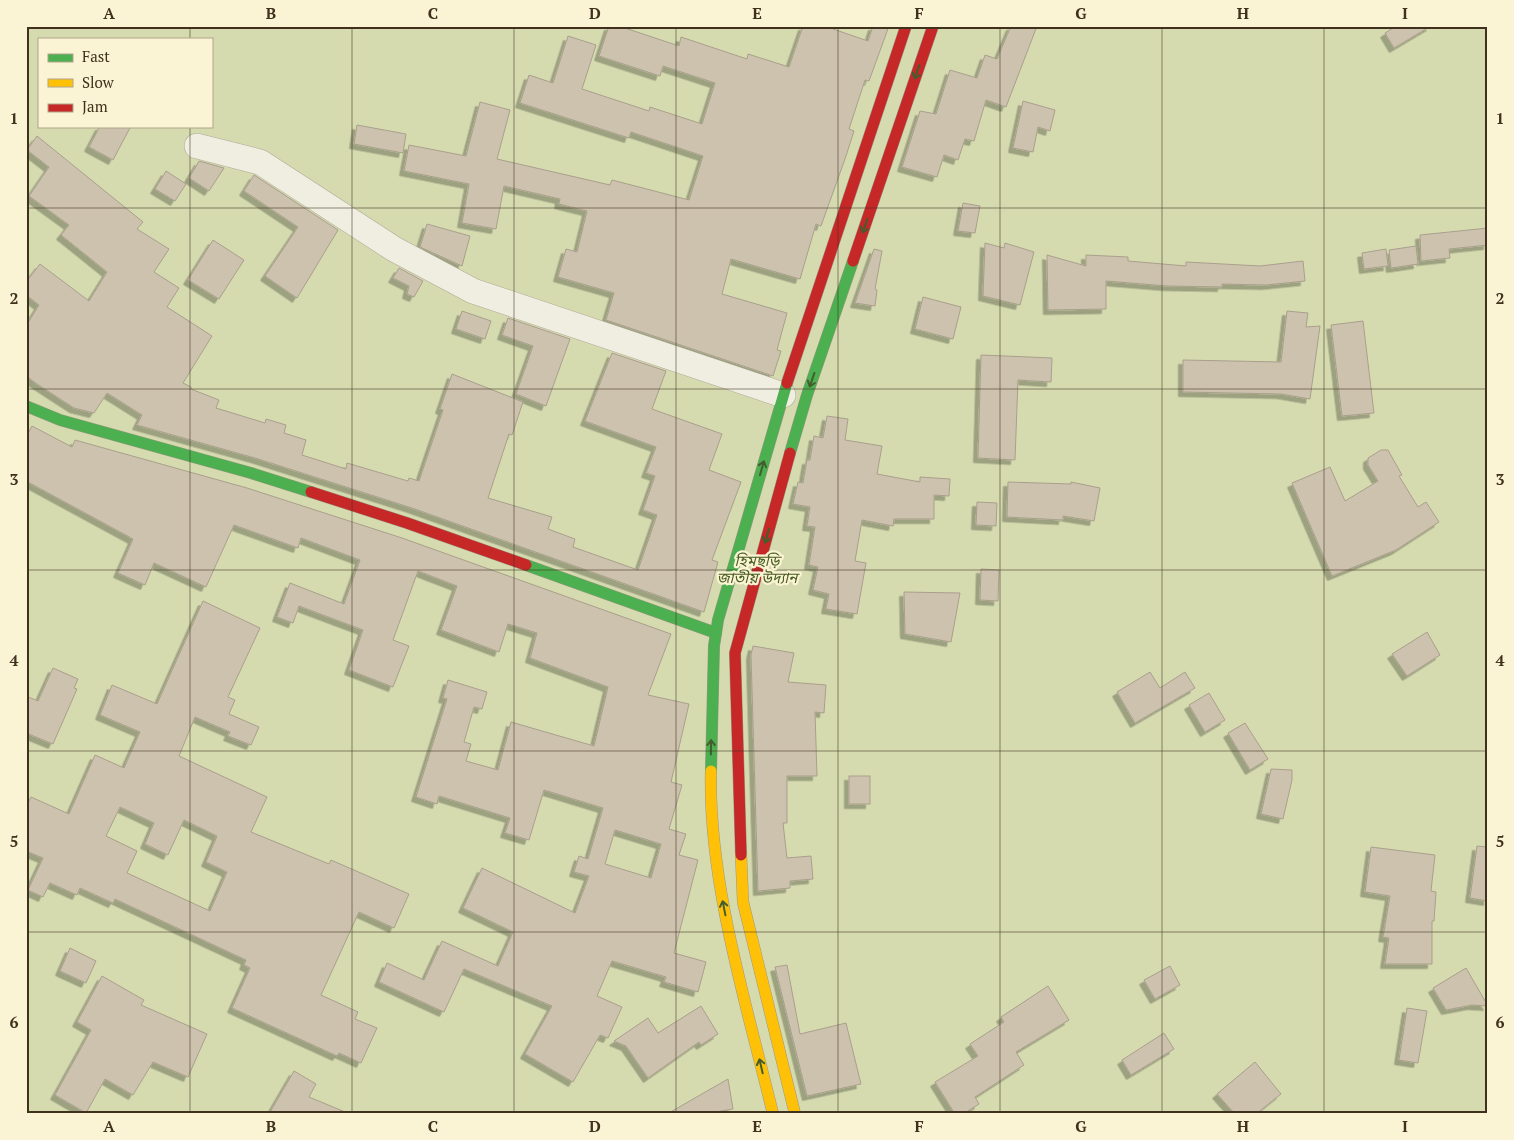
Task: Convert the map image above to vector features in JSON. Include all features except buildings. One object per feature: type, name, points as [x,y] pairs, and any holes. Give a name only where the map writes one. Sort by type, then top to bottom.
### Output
[{"type":"main road","points":[[773,1114],[723,906],[710,796],[716,633],[783,395],[906,26]]},
{"type":"main road","points":[[795,1114],[743,902],[735,652],[807,395],[933,26]]},
{"type":"main road","points":[[26,406],[60,420],[250,473],[407,523],[716,633]]},
{"type":"street","points":[[197,146],[260,162],[394,249],[472,291],[783,395]]},
{"type":"green space","name":"হিমছড়ি জাতীয় উদ্যান","points":[[26,26],[1488,26],[1488,1114],[26,1114]]},
{"type":"traffic: fast","points":[[790,453],[807,395],[853,261]]},
{"type":"traffic: fast","points":[[711,771],[714,646],[718,620],[787,383]]},
{"type":"traffic: fast","points":[[26,406],[60,420],[251,473],[311,492]]},
{"type":"traffic: fast","points":[[526,565],[716,633]]},
{"type":"traffic: slow","points":[[711,771],[712,813],[722,900],[741,987],[773,1114]]},
{"type":"traffic: slow","points":[[741,855],[743,902],[795,1114]]},
{"type":"traffic: jam","points":[[787,383],[906,26]]},
{"type":"traffic: jam","points":[[853,261],[933,26]]},
{"type":"traffic: jam","points":[[741,855],[735,653],[790,453]]},
{"type":"traffic: jam","points":[[311,492],[407,523],[526,565]]}]
